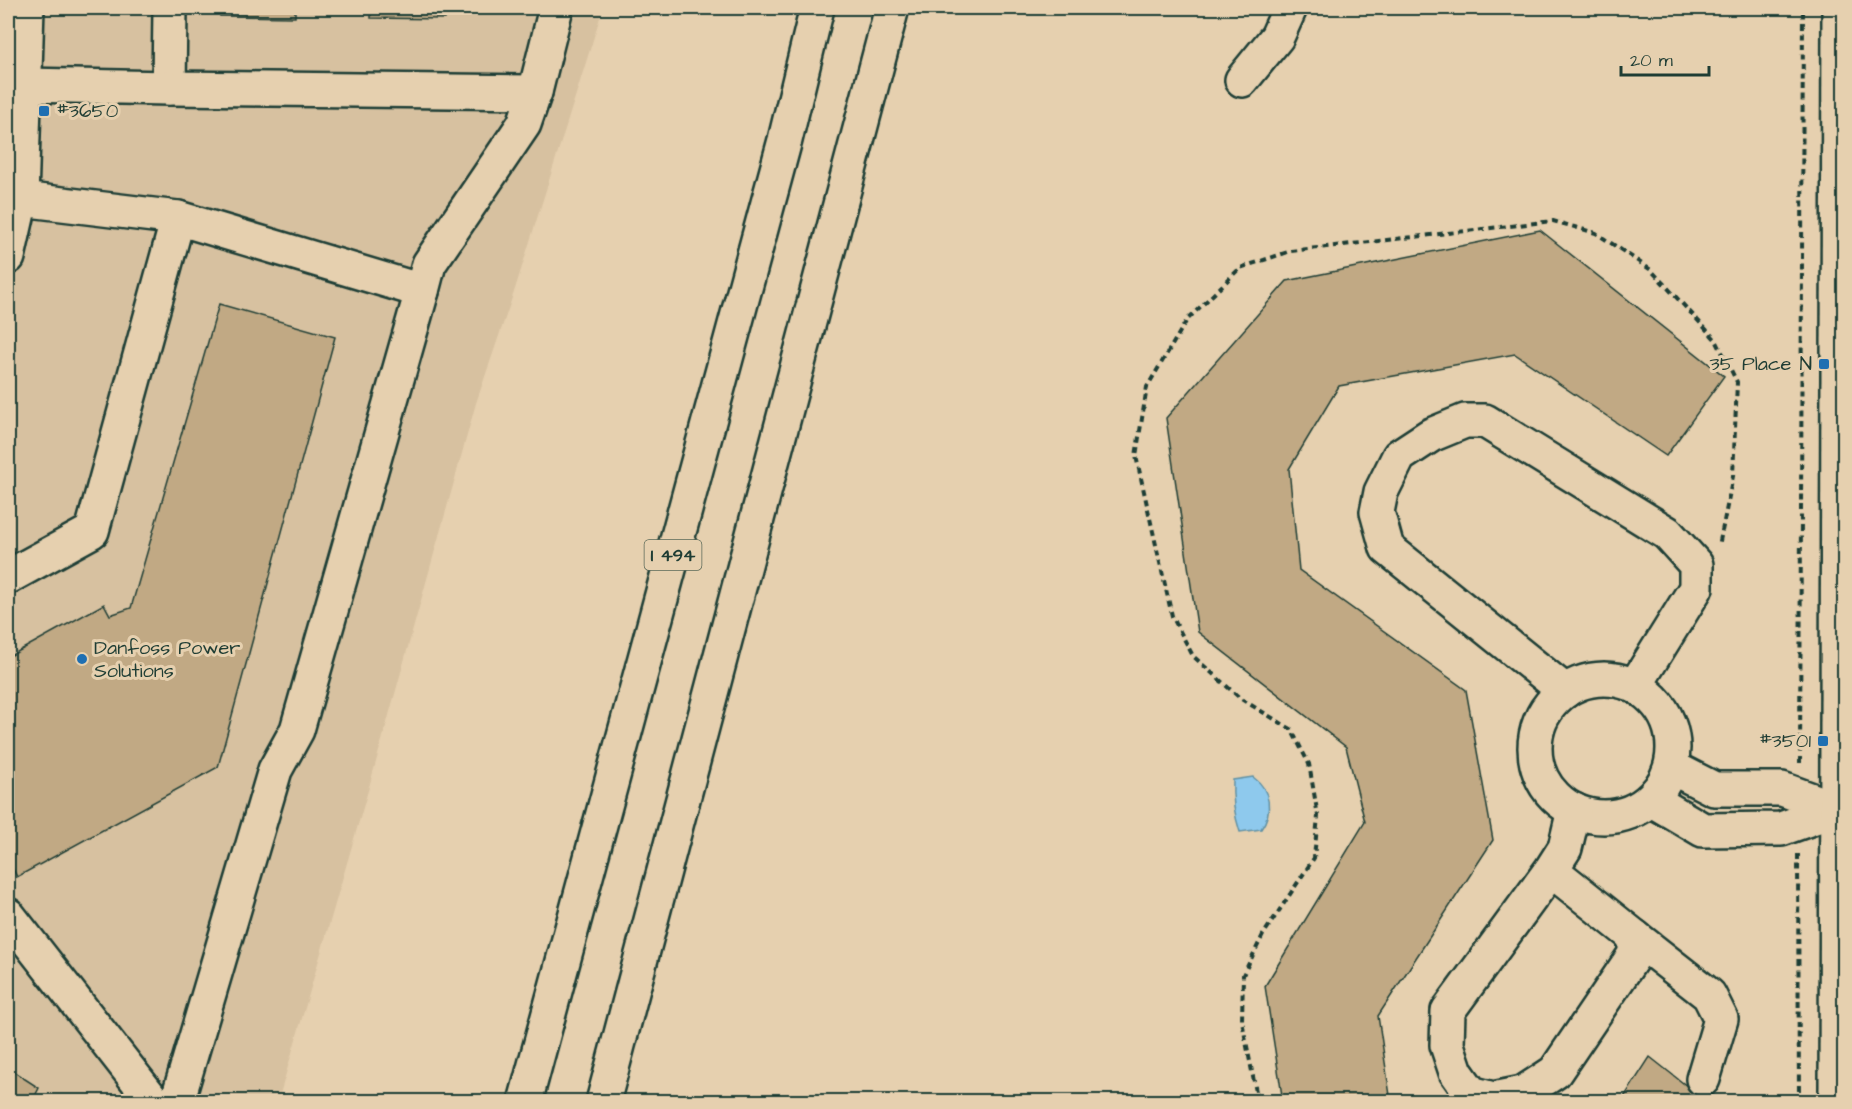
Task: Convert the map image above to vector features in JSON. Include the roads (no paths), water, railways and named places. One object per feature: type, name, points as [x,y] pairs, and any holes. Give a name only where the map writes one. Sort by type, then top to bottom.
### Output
[{"type":"main road","points":[[8,257],[21,199],[27,8]]},
{"type":"main road","points":[[169,88],[170,8]]},
{"type":"main road","points":[[177,1101],[275,770],[297,730],[429,264],[524,124],[535,92],[556,8]]},
{"type":"main road","name":"I 494","points":[[525,1101],[785,140],[817,8]]},
{"type":"main road","points":[[603,1101],[892,8]]},
{"type":"main road","points":[[1242,80],[1277,37],[1290,8]]},
{"type":"main road","points":[[1836,1101],[1841,809],[1839,8]]},
{"type":"main road","points":[[25,85],[535,92]]},
{"type":"main road","points":[[21,199],[178,218],[422,291]]},
{"type":"main road","points":[[8,577],[92,531],[178,218]]},
{"type":"main road","points":[[1565,691],[1387,548],[1377,512],[1381,492],[1399,456],[1431,435],[1465,421],[1485,421],[1667,533],[1696,565],[1696,588],[1635,686]]},
{"type":"main road","points":[[1614,679],[1635,686],[1655,700],[1668,720],[1673,743],[1671,767],[1652,800],[1621,815],[1597,816],[1574,810],[1555,796],[1541,776],[1535,753],[1537,729],[1548,708],[1565,691],[1588,681],[1597,680],[1614,679]]},
{"type":"main road","points":[[1671,767],[1714,789],[1782,789],[1799,808],[1841,809]]},
{"type":"main road","points":[[1652,800],[1702,830],[1781,829],[1799,808]]},
{"type":"main road","points":[[1574,810],[1565,848],[1448,1011],[1447,1045],[1456,1072],[1471,1093],[1493,1099],[1523,1093],[1555,1072],[1635,954],[1635,937]]},
{"type":"main road","points":[[1551,870],[1709,995],[1721,1019],[1703,1078]]},
{"type":"main road","points":[[8,915],[154,1101]]},
{"type":"water","points":[[1253,777],[1264,788],[1267,795],[1267,816],[1261,829],[1240,832],[1234,806],[1233,780]]},
{"type":"place","name":"#3650","points":[[44,111]]},
{"type":"place","name":"35 Place N","points":[[1824,364]]},
{"type":"place","name":"Danfoss Power Solutions","points":[[82,659]]},
{"type":"place","name":"#3501","points":[[1823,741]]}]
